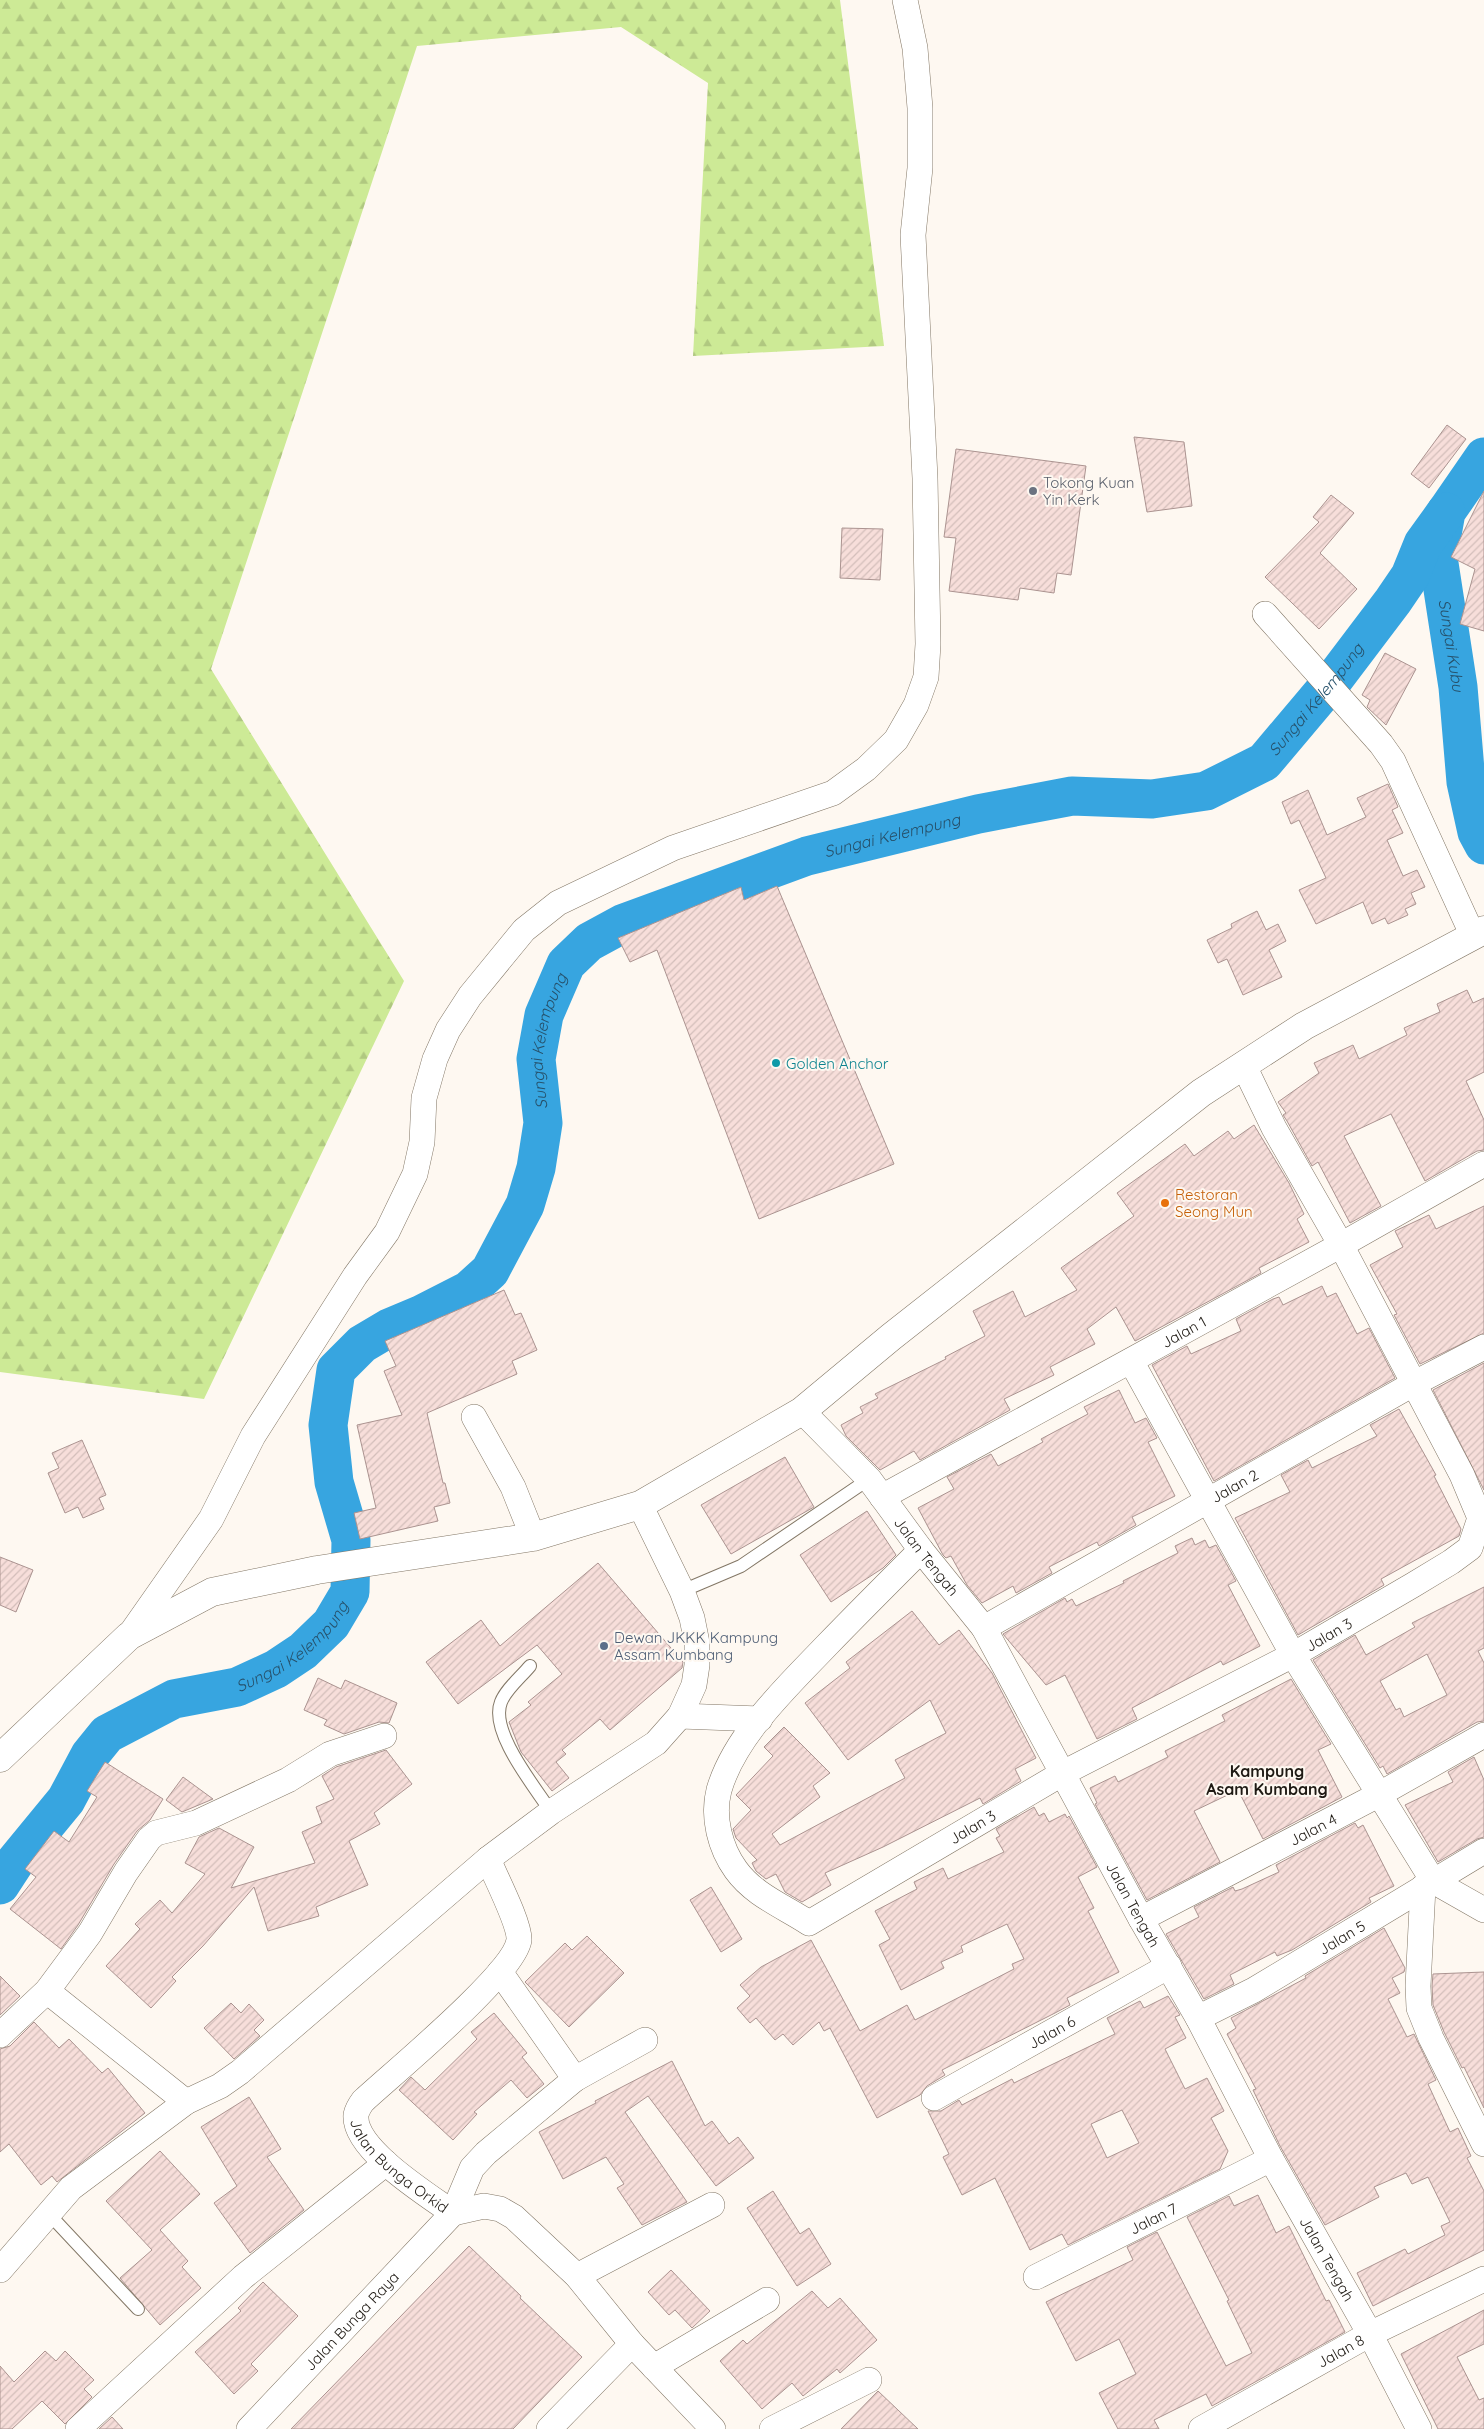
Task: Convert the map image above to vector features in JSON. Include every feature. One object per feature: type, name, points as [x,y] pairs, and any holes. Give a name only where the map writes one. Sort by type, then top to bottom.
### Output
[{"type":"main road","points":[[0,1758],[129,1636],[212,1592],[317,1570],[533,1538],[640,1504],[802,1411],[892,1337],[1201,1093],[1304,1026],[1479,933]]},
{"type":"street","points":[[129,1636],[211,1518],[253,1436],[355,1276],[387,1232],[415,1174],[422,1142],[424,1098],[441,1044],[470,996],[524,930],[558,902],[664,852],[833,792],[866,769],[896,740],[916,705],[926,677],[928,644],[925,478],[914,236],[920,168],[920,108],[915,48],[905,0]]},
{"type":"street","points":[[1265,614],[1381,744],[1393,761],[1479,933]]},
{"type":"street","points":[[1244,1066],[1274,1128],[1341,1245],[1462,1475],[1484,1499]]},
{"type":"street","name":"Jalan 1","points":[[876,1488],[1131,1361],[1484,1164]]},
{"type":"street","name":"Jalan 2","points":[[984,1628],[1413,1384],[1484,1347]]},
{"type":"street","points":[[1131,1361],[1293,1654],[1380,1794],[1428,1884],[1418,1986],[1419,2008],[1430,2038],[1484,2144]]},
{"type":"street","name":"Jalan Tengah","points":[[802,1411],[876,1488],[920,1550],[984,1628],[1141,1919],[1170,1966],[1271,2159],[1370,2334],[1419,2429]]},
{"type":"street","points":[[474,1417],[513,1487],[533,1538]]},
{"type":"street","name":"Jalan 3","points":[[920,1550],[801,1672],[760,1719],[733,1757],[719,1792],[716,1820],[724,1849],[735,1868],[749,1886],[809,1923],[1063,1773],[1293,1654],[1414,1586],[1451,1562],[1470,1548],[1480,1518],[1462,1475]]},
{"type":"street","points":[[0,2270],[71,2188],[186,2102],[220,2086],[240,2072],[488,1858],[551,1812],[656,1743],[680,1716],[694,1685],[697,1665],[697,1643],[692,1618],[682,1591],[640,1504]]},
{"type":"street","points":[[680,1716],[760,1719]]},
{"type":"street","name":"Jalan 4","points":[[1141,1919],[1380,1794],[1484,1735]]},
{"type":"street","points":[[0,2035],[47,1991],[90,1933],[148,1839],[156,1833],[204,1820],[288,1780],[330,1754],[384,1736]]},
{"type":"street","name":"Jalan 5","points":[[1198,2018],[1254,1990],[1484,1851]]},
{"type":"street","name":"Jalan Bunga Orkid","points":[[488,1858],[517,1927],[519,1940],[515,1952],[477,1998],[362,2101],[356,2113],[359,2130],[386,2163],[453,2213],[484,2206],[500,2209],[540,2240],[577,2276],[632,2344],[713,2429]]},
{"type":"street","points":[[1428,1884],[1484,1910]]},
{"type":"street","name":"Jalan 6","points":[[934,2098],[1170,1966]]},
{"type":"street","points":[[500,1972],[575,2079]]},
{"type":"street","points":[[47,1991],[186,2102]]},
{"type":"street","points":[[453,2213],[472,2168],[486,2153],[575,2079],[645,2040]]},
{"type":"street","name":"Jalan 7","points":[[1036,2277],[1271,2159]]},
{"type":"street","points":[[78,2429],[243,2277],[386,2163]]},
{"type":"street","points":[[577,2276],[712,2205]]},
{"type":"street","name":"Jalan Bunga Raya","points":[[249,2429],[453,2213]]},
{"type":"street","name":"Jalan 8","points":[[1201,2429],[1370,2334],[1484,2279]]},
{"type":"street","points":[[654,2367],[767,2300]]},
{"type":"street","points":[[550,2429],[632,2344]]},
{"type":"street","points":[[772,2429],[869,2380]]},
{"type":"lane","points":[[682,1591],[741,1566],[876,1488]]},
{"type":"lane","points":[[530,1666],[501,1702],[498,1718],[506,1742],[551,1812]]},
{"type":"lane","points":[[49,2214],[138,2310]]},
{"type":"green space","points":[[0,0],[840,0],[884,346],[693,356],[708,83],[621,27],[417,46],[211,669],[404,981],[204,1399],[0,1372]]},
{"type":"building","points":[[1447,425],[1466,439],[1429,488],[1411,474]]},
{"type":"building","points":[[1134,437],[1184,442],[1192,506],[1147,512]]},
{"type":"building","points":[[956,449],[1086,466],[1071,575],[1057,573],[1054,593],[1020,588],[1018,600],[949,591],[956,538],[944,537]]},
{"type":"building","points":[[1484,491],[1484,631],[1460,624],[1475,569],[1451,557]]},
{"type":"building","points":[[1331,495],[1354,513],[1320,553],[1357,589],[1319,629],[1265,577],[1319,522],[1313,517]]},
{"type":"building","points":[[842,528],[883,529],[880,580],[840,578]]},
{"type":"building","points":[[1385,653],[1416,669],[1386,725],[1367,707],[1370,700],[1362,695]]},
{"type":"building","points":[[1388,784],[1398,807],[1392,810],[1403,833],[1387,840],[1403,876],[1417,870],[1425,887],[1411,893],[1416,904],[1405,909],[1408,915],[1388,924],[1385,918],[1372,924],[1363,902],[1316,924],[1299,890],[1326,878],[1299,820],[1291,824],[1282,802],[1308,790],[1327,835],[1366,817],[1357,798]]},
{"type":"building","name":"Golden Anchor","points":[[777,886],[894,1164],[759,1219],[657,950],[630,962],[618,938],[741,887],[744,900]]},
{"type":"building","points":[[1257,911],[1266,930],[1278,924],[1286,941],[1269,950],[1282,977],[1243,995],[1227,959],[1218,963],[1207,940],[1232,928],[1231,924]]},
{"type":"building","points":[[1467,990],[1473,1003],[1484,998],[1484,1072],[1466,1081],[1484,1120],[1484,1150],[1477,1151],[1425,1181],[1391,1114],[1344,1136],[1381,1206],[1350,1223],[1318,1162],[1312,1166],[1283,1115],[1286,1113],[1278,1102],[1319,1073],[1314,1063],[1353,1045],[1359,1059],[1407,1035],[1404,1028],[1440,1012],[1437,1004]]},
{"type":"building","points":[[1254,1125],[1289,1183],[1304,1214],[1297,1219],[1309,1242],[1259,1268],[1261,1273],[1135,1341],[1116,1307],[1087,1329],[1095,1344],[1050,1367],[1054,1375],[1004,1399],[1010,1410],[920,1460],[914,1451],[880,1470],[846,1436],[841,1425],[863,1413],[860,1407],[878,1398],[875,1394],[946,1359],[945,1357],[985,1336],[973,1311],[1013,1291],[1025,1317],[1077,1290],[1061,1268],[1134,1216],[1117,1193],[1185,1144],[1194,1156],[1228,1131],[1234,1139]]},
{"type":"building","points":[[1484,1206],[1484,1333],[1420,1364],[1394,1315],[1397,1314],[1370,1265],[1403,1247],[1395,1231],[1429,1215],[1436,1229]]},
{"type":"building","points":[[1322,1286],[1327,1297],[1336,1293],[1357,1334],[1369,1328],[1395,1378],[1214,1481],[1152,1365],[1187,1346],[1191,1354],[1241,1331],[1236,1319],[1273,1299],[1279,1297],[1283,1305]]},
{"type":"building","points":[[504,1290],[515,1315],[521,1313],[537,1350],[512,1361],[517,1374],[427,1413],[443,1483],[445,1483],[450,1503],[434,1507],[438,1521],[360,1539],[354,1513],[376,1508],[357,1425],[402,1415],[384,1371],[396,1366],[385,1341]]},
{"type":"building","points":[[1484,1363],[1484,1490],[1433,1390]]},
{"type":"building","points":[[1119,1390],[1135,1423],[1146,1418],[1157,1438],[1148,1442],[1175,1496],[1132,1517],[1136,1525],[1099,1546],[1097,1542],[1049,1567],[1052,1573],[1016,1593],[1013,1586],[982,1603],[967,1585],[951,1556],[946,1558],[943,1555],[918,1508],[954,1489],[947,1477],[991,1454],[998,1466],[1043,1442],[1041,1439],[1088,1414],[1084,1407]]},
{"type":"building","points":[[1399,1409],[1436,1475],[1434,1476],[1461,1529],[1459,1536],[1381,1579],[1384,1585],[1298,1635],[1235,1518],[1290,1492],[1281,1475],[1308,1460],[1312,1468],[1377,1436],[1370,1425]]},
{"type":"building","points":[[82,1440],[106,1495],[99,1498],[104,1509],[83,1518],[78,1507],[65,1513],[48,1473],[59,1468],[52,1453]]},
{"type":"building","points":[[785,1457],[814,1507],[731,1554],[701,1505]]},
{"type":"building","points":[[867,1511],[896,1555],[883,1568],[831,1602],[800,1555]]},
{"type":"building","points":[[1192,1538],[1195,1545],[1205,1540],[1209,1548],[1216,1545],[1236,1581],[1228,1585],[1260,1646],[1223,1665],[1221,1661],[1132,1708],[1137,1719],[1097,1739],[1065,1675],[1046,1685],[1003,1634],[1065,1598],[1067,1602],[1072,1599],[1076,1606],[1124,1583],[1123,1581],[1178,1553],[1175,1546]]},
{"type":"building","points":[[0,1557],[33,1570],[16,1612],[0,1605]]},
{"type":"building","points":[[598,1563],[683,1662],[682,1668],[610,1730],[600,1719],[562,1750],[566,1754],[556,1762],[569,1778],[552,1791],[521,1752],[509,1722],[531,1705],[528,1702],[562,1674],[537,1645],[458,1704],[426,1662],[481,1620],[500,1646]]},
{"type":"building","points":[[1484,1587],[1484,1648],[1478,1651],[1484,1663],[1484,1721],[1477,1722],[1387,1774],[1383,1766],[1380,1768],[1313,1660],[1355,1635],[1366,1655],[1415,1627],[1412,1623]],"holes":[[[1427,1654],[1447,1695],[1404,1717],[1400,1708],[1396,1710],[1380,1681]]]},
{"type":"building","points":[[912,1611],[939,1645],[959,1630],[992,1673],[1036,1758],[1015,1769],[1021,1781],[983,1804],[980,1798],[883,1847],[825,1873],[831,1885],[802,1902],[785,1892],[776,1874],[766,1879],[756,1871],[752,1863],[757,1860],[736,1838],[733,1829],[751,1810],[736,1795],[773,1756],[764,1747],[784,1727],[830,1773],[813,1786],[820,1797],[772,1834],[780,1845],[905,1778],[895,1760],[946,1733],[930,1700],[848,1760],[805,1703],[850,1668],[846,1662]]},
{"type":"building","points":[[318,1678],[341,1689],[345,1680],[397,1703],[389,1723],[379,1722],[344,1734],[324,1725],[327,1720],[304,1710]]},
{"type":"building","points":[[1291,1679],[1331,1744],[1318,1750],[1342,1797],[1263,1839],[1238,1790],[1194,1811],[1220,1862],[1147,1900],[1095,1804],[1097,1803],[1090,1788],[1115,1776],[1118,1782],[1168,1757],[1165,1751],[1225,1721],[1222,1715]]},
{"type":"building","points":[[386,1750],[412,1784],[374,1813],[380,1824],[349,1841],[368,1885],[316,1907],[319,1916],[268,1931],[254,1887],[203,1946],[172,1977],[176,1981],[151,2008],[106,1966],[140,1929],[135,1924],[160,1900],[172,1913],[205,1874],[185,1863],[199,1837],[219,1828],[254,1847],[231,1888],[315,1863],[302,1832],[322,1823],[316,1807],[334,1799],[322,1776],[336,1767]]},
{"type":"building","points":[[1474,1757],[1484,1780],[1484,1837],[1477,1839],[1438,1862],[1405,1805],[1453,1782],[1448,1772]]},
{"type":"building","points":[[105,1762],[163,1799],[150,1820],[137,1831],[114,1864],[78,1925],[61,1949],[10,1909],[36,1877],[25,1869],[54,1831],[69,1842],[97,1797],[87,1791]]},
{"type":"building","points":[[183,1777],[213,1799],[182,1812],[166,1800]]},
{"type":"building","points":[[1034,1807],[1039,1816],[1044,1813],[1049,1822],[1065,1814],[1067,1818],[1069,1816],[1097,1867],[1078,1877],[1094,1908],[1088,1911],[1119,1972],[1067,1998],[1070,2005],[942,2070],[945,2075],[927,2086],[920,2095],[877,2118],[830,2028],[824,2031],[819,2022],[793,2045],[783,2034],[775,2040],[756,2018],[750,2023],[737,2008],[750,1996],[740,1985],[761,1967],[811,1940],[860,2031],[907,2005],[915,2020],[1014,1969],[1012,1964],[1024,1959],[1007,1924],[961,1946],[963,1952],[941,1962],[944,1968],[901,1990],[879,1945],[890,1939],[875,1911],[917,1889],[914,1882],[943,1868],[948,1879],[1004,1852],[996,1838],[1000,1836],[996,1829]]},
{"type":"building","points":[[1355,1823],[1358,1828],[1363,1825],[1394,1886],[1369,1898],[1371,1902],[1292,1950],[1277,1956],[1275,1952],[1230,1975],[1234,1984],[1204,1999],[1166,1934],[1199,1917],[1194,1907],[1233,1887],[1235,1891],[1242,1889],[1279,1872],[1276,1865]]},
{"type":"building","points":[[711,1887],[742,1939],[721,1952],[690,1900]]},
{"type":"building","points":[[1384,1928],[1405,1968],[1404,1972],[1392,1978],[1400,1993],[1388,1999],[1407,2037],[1414,2034],[1436,2080],[1428,2084],[1450,2132],[1458,2128],[1471,2156],[1467,2158],[1484,2191],[1484,2250],[1373,2306],[1357,2273],[1405,2249],[1408,2254],[1445,2235],[1441,2226],[1450,2222],[1428,2177],[1412,2184],[1406,2173],[1374,2187],[1379,2197],[1325,2225],[1280,2146],[1253,2090],[1256,2089],[1227,2034],[1236,2028],[1231,2018],[1306,1978],[1305,1976]]},
{"type":"building","points":[[587,1936],[624,1973],[569,2027],[525,1982],[565,1943],[572,1950]]},
{"type":"building","points":[[1484,1972],[1484,2108],[1444,2032],[1433,2005],[1432,1986],[1433,1974]]},
{"type":"building","points":[[0,1976],[20,1996],[0,2015]]},
{"type":"building","points":[[1168,1996],[1180,2015],[1175,2017],[1186,2038],[1165,2049],[1185,2089],[1207,2078],[1224,2111],[1211,2118],[1228,2151],[1220,2169],[1068,2245],[1062,2234],[1030,2250],[995,2178],[962,2195],[943,2157],[949,2154],[928,2111],[941,2111],[959,2100],[962,2105],[1012,2079],[1014,2083],[1115,2034],[1107,2018],[1140,2001],[1144,2008]],"holes":[[[1122,2110],[1139,2143],[1107,2158],[1091,2124]]]},
{"type":"building","points":[[231,2003],[241,2013],[249,2004],[264,2020],[254,2030],[260,2036],[234,2059],[204,2028]]},
{"type":"building","points":[[494,2013],[527,2053],[522,2057],[544,2084],[527,2098],[511,2080],[474,2112],[477,2114],[453,2140],[399,2090],[411,2077],[425,2090],[477,2039],[471,2032]]},
{"type":"building","points":[[34,2022],[59,2048],[69,2039],[102,2073],[108,2068],[145,2113],[57,2182],[52,2176],[41,2185],[9,2144],[0,2152],[0,2049],[10,2046]]},
{"type":"building","points":[[672,2061],[705,2126],[712,2121],[729,2144],[738,2137],[754,2158],[716,2186],[648,2096],[625,2112],[687,2202],[642,2225],[617,2188],[624,2184],[606,2157],[563,2179],[539,2132]]},
{"type":"building","points":[[249,2097],[281,2149],[267,2157],[304,2210],[250,2253],[214,2203],[237,2186],[201,2127]]},
{"type":"building","points":[[160,2151],[200,2194],[160,2230],[188,2261],[182,2267],[201,2288],[160,2325],[120,2278],[152,2250],[106,2201]]},
{"type":"building","points":[[773,2191],[800,2234],[809,2228],[831,2264],[797,2286],[747,2208]]},
{"type":"building","points":[[1258,2195],[1276,2233],[1289,2226],[1326,2301],[1329,2300],[1345,2332],[1212,2406],[1206,2394],[1154,2420],[1159,2429],[1118,2429],[1099,2393],[1136,2374],[1119,2339],[1076,2361],[1046,2302],[1133,2260],[1127,2247],[1157,2232],[1226,2366],[1252,2353],[1227,2301],[1229,2300],[1187,2217],[1229,2196],[1234,2206]]},
{"type":"building","points":[[469,2246],[582,2357],[513,2429],[291,2429]]},
{"type":"building","points":[[671,2270],[710,2311],[692,2328],[675,2310],[669,2315],[648,2292]]},
{"type":"building","points":[[263,2282],[298,2316],[251,2364],[258,2371],[234,2394],[195,2352],[241,2311],[238,2308]]},
{"type":"building","points":[[812,2291],[828,2308],[840,2298],[877,2340],[840,2373],[837,2369],[803,2396],[792,2383],[762,2409],[720,2361],[743,2340],[747,2344]]},
{"type":"building","points":[[1484,2310],[1484,2344],[1457,2357],[1479,2400],[1484,2398],[1484,2429],[1438,2429],[1401,2354]]},
{"type":"building","points":[[45,2351],[56,2361],[65,2351],[94,2380],[84,2389],[92,2397],[65,2424],[42,2401],[12,2429],[0,2429],[0,2366],[14,2382]]},
{"type":"building","points":[[878,2391],[918,2429],[841,2429]]},
{"type":"building","points":[[112,2417],[123,2429],[99,2429]]},
{"type":"waterway","name":"Sungai Kubu","points":[[1484,457],[1446,512],[1438,557],[1458,687],[1466,782],[1477,832],[1484,845]]},
{"type":"waterway","name":"Sungai Kelempung","points":[[0,1885],[15,1862],[66,1800],[90,1755],[107,1734],[174,1699],[237,1687],[276,1669],[303,1651],[331,1624],[350,1592],[351,1540],[334,1482],[328,1425],[336,1370],[362,1344],[389,1328],[420,1315],[469,1290],[490,1271],[525,1205],[536,1168],[543,1123],[536,1059],[544,1015],[566,964],[589,942],[624,923],[807,856],[978,814],[1072,796],[1152,799],[1206,791],[1264,762],[1334,679],[1393,601],[1410,576],[1423,544],[1446,512]]},
{"type":"place","name":"Tokong Kuan Yin Kerk","points":[[1033,491]]},
{"type":"place","name":"Golden Anchor","points":[[776,1063]]},
{"type":"place","name":"Restoran Seong Mun","points":[[1165,1203]]},
{"type":"place","name":"Dewan JKKK Kampung Assam Kumbang","points":[[604,1646]]},
{"type":"district","name":"Kampung Asam Kumbang","points":[[1267,1780]]}]
